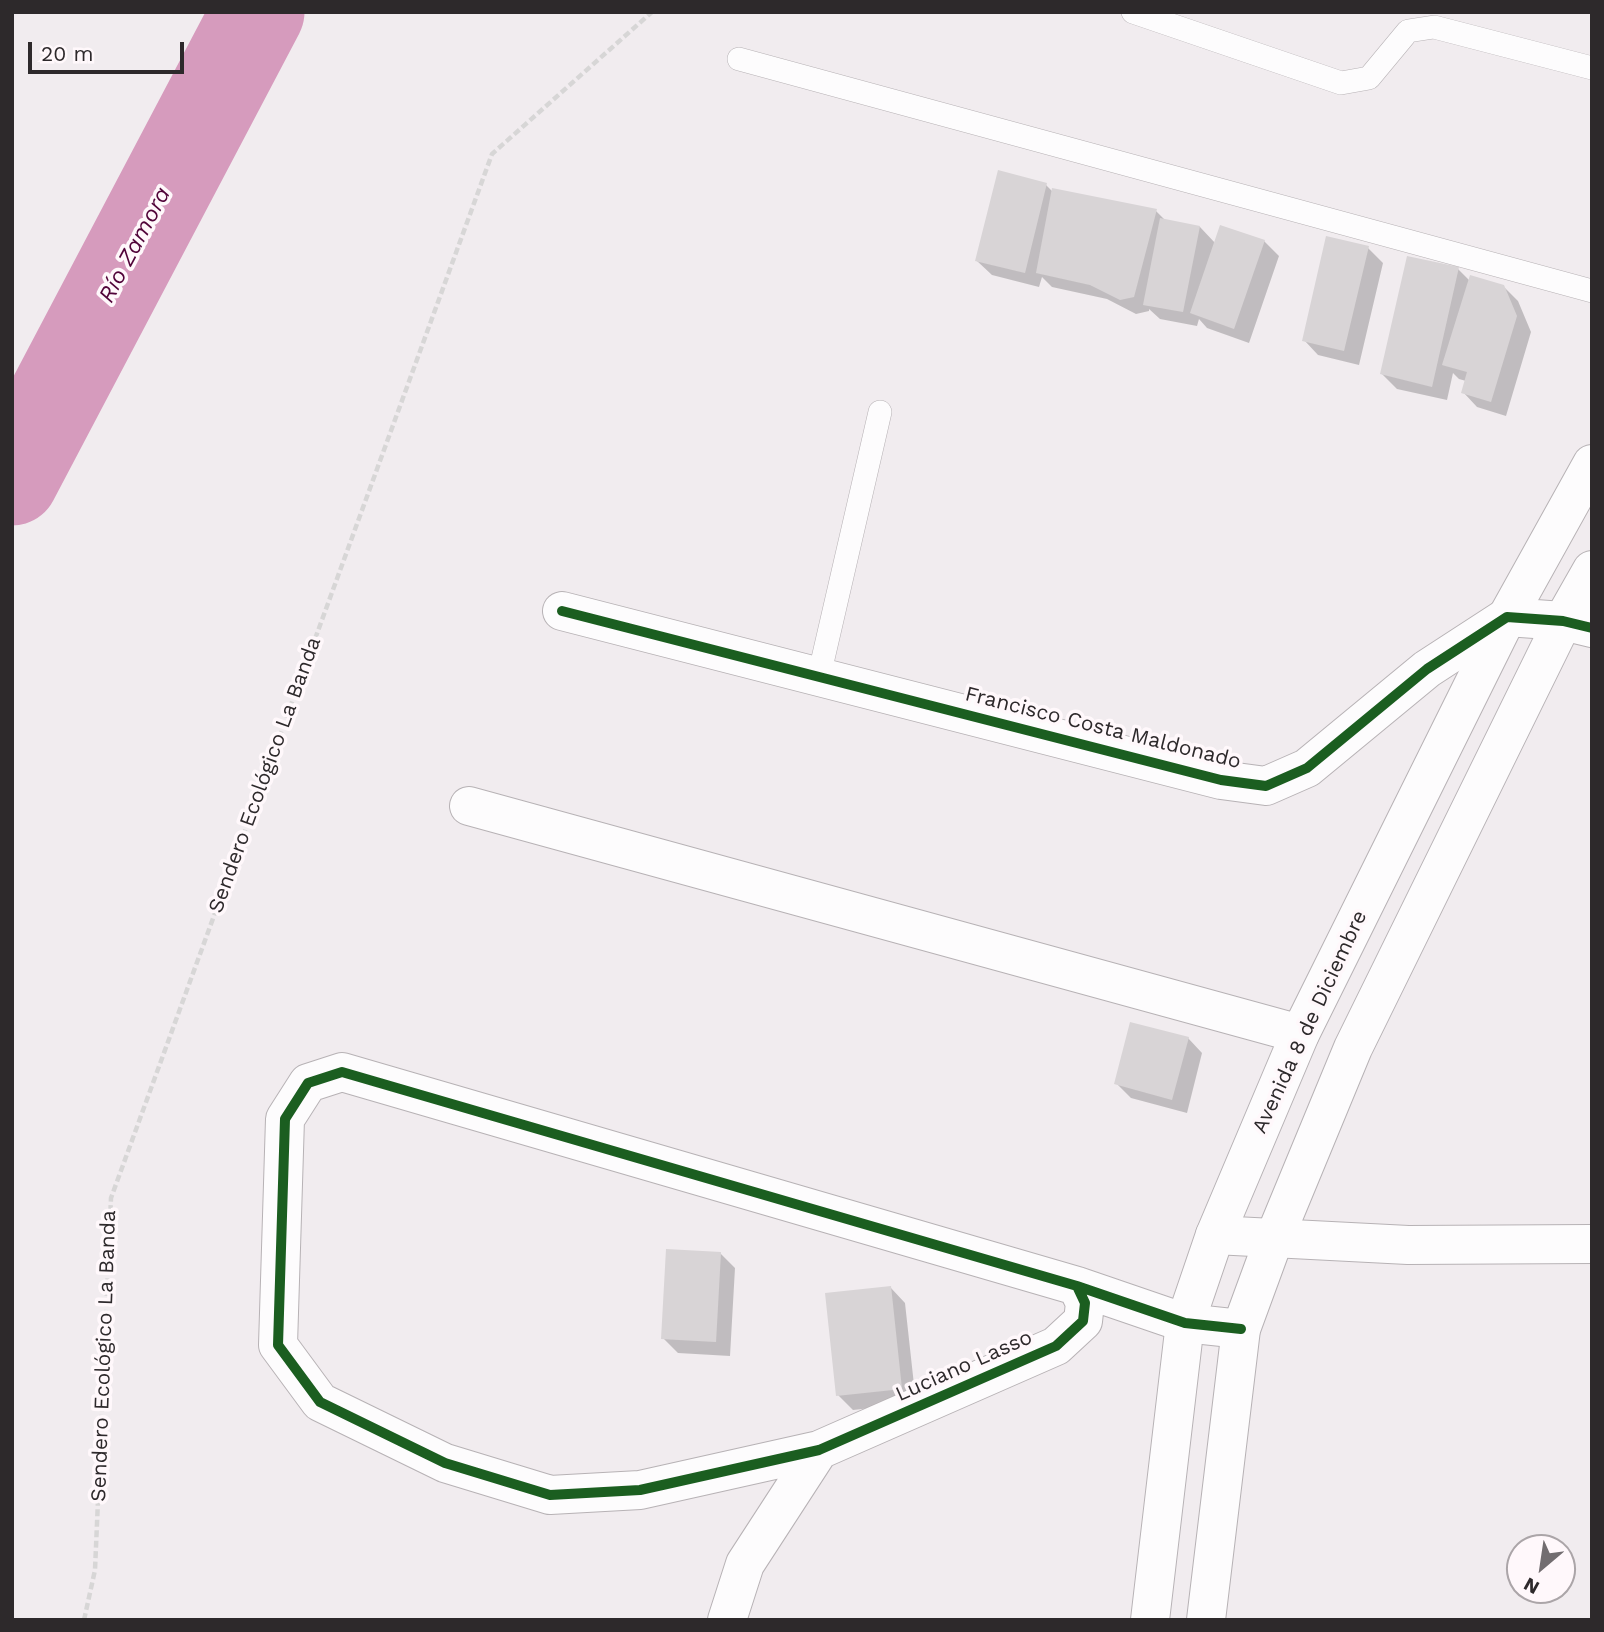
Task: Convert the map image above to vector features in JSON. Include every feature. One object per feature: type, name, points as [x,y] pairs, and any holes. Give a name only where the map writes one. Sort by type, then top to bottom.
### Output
[{"type":"street","name":"Avenida 8 de Diciembre","points":[[1150,1620],[1185,1323],[1215,1235],[1300,1034],[1507,617],[1592,464]]},
{"type":"street","points":[[1206,1620],[1241,1329],[1274,1239],[1353,1048],[1578,624],[1592,570]]},
{"type":"street","name":"Francisco Costa Maldonado","points":[[562,611],[1222,779],[1266,786],[1307,768],[1427,669],[1507,617]]},
{"type":"street","points":[[1507,617],[1578,624]]},
{"type":"street","points":[[469,806],[1300,1034]]},
{"type":"street","points":[[819,1450],[640,1490],[550,1495],[445,1463],[320,1402],[278,1345],[285,1119],[308,1083],[342,1072],[1077,1286],[1185,1323],[1241,1329]]},
{"type":"street","points":[[1215,1235],[1408,1245],[1592,1244]]},
{"type":"street","name":"Luciano Lasso","points":[[819,1450],[1056,1346],[1083,1321],[1085,1303],[1077,1286]]},
{"type":"street","points":[[727,1620],[745,1564],[819,1450]]},
{"type":"lane","points":[[1133,12],[1341,83],[1369,78],[1408,31],[1434,27],[1592,68]]},
{"type":"lane","points":[[739,60],[1592,291]]},
{"type":"lane","points":[[819,677],[880,412]]},
{"type":"building","points":[[998,170],[1047,183],[1025,273],[975,261]]},
{"type":"building","points":[[1052,188],[1157,209],[1134,297],[1120,300],[1090,285],[1036,273]]},
{"type":"building","points":[[1160,218],[1200,226],[1183,312],[1143,305]]},
{"type":"building","points":[[1220,225],[1265,240],[1234,329],[1190,313]]},
{"type":"building","points":[[1326,236],[1369,246],[1344,351],[1302,341]]},
{"type":"building","points":[[1407,256],[1459,267],[1432,387],[1380,374]]},
{"type":"building","points":[[1470,275],[1504,285],[1517,316],[1491,402],[1461,393],[1467,372],[1442,365]]},
{"type":"building","points":[[1130,1022],[1189,1037],[1172,1100],[1114,1084]]},
{"type":"building","points":[[666,1249],[721,1252],[716,1342],[661,1339]]},
{"type":"building","points":[[891,1286],[902,1389],[836,1396],[825,1293]]},
{"type":"waterway","name":"Río Zamora","points":[[12,479],[258,12]]},
{"type":"cycle path","points":[[562,611],[1221,780],[1266,786],[1307,768],[1427,669],[1507,617],[1563,621],[1592,628]]},
{"type":"cycle path","points":[[1077,1286],[1085,1303],[1083,1321],[1056,1346],[819,1450],[640,1490],[550,1495],[445,1463],[320,1402],[278,1345],[285,1119],[308,1083],[342,1072],[1077,1286],[1185,1323],[1241,1329]]}]
